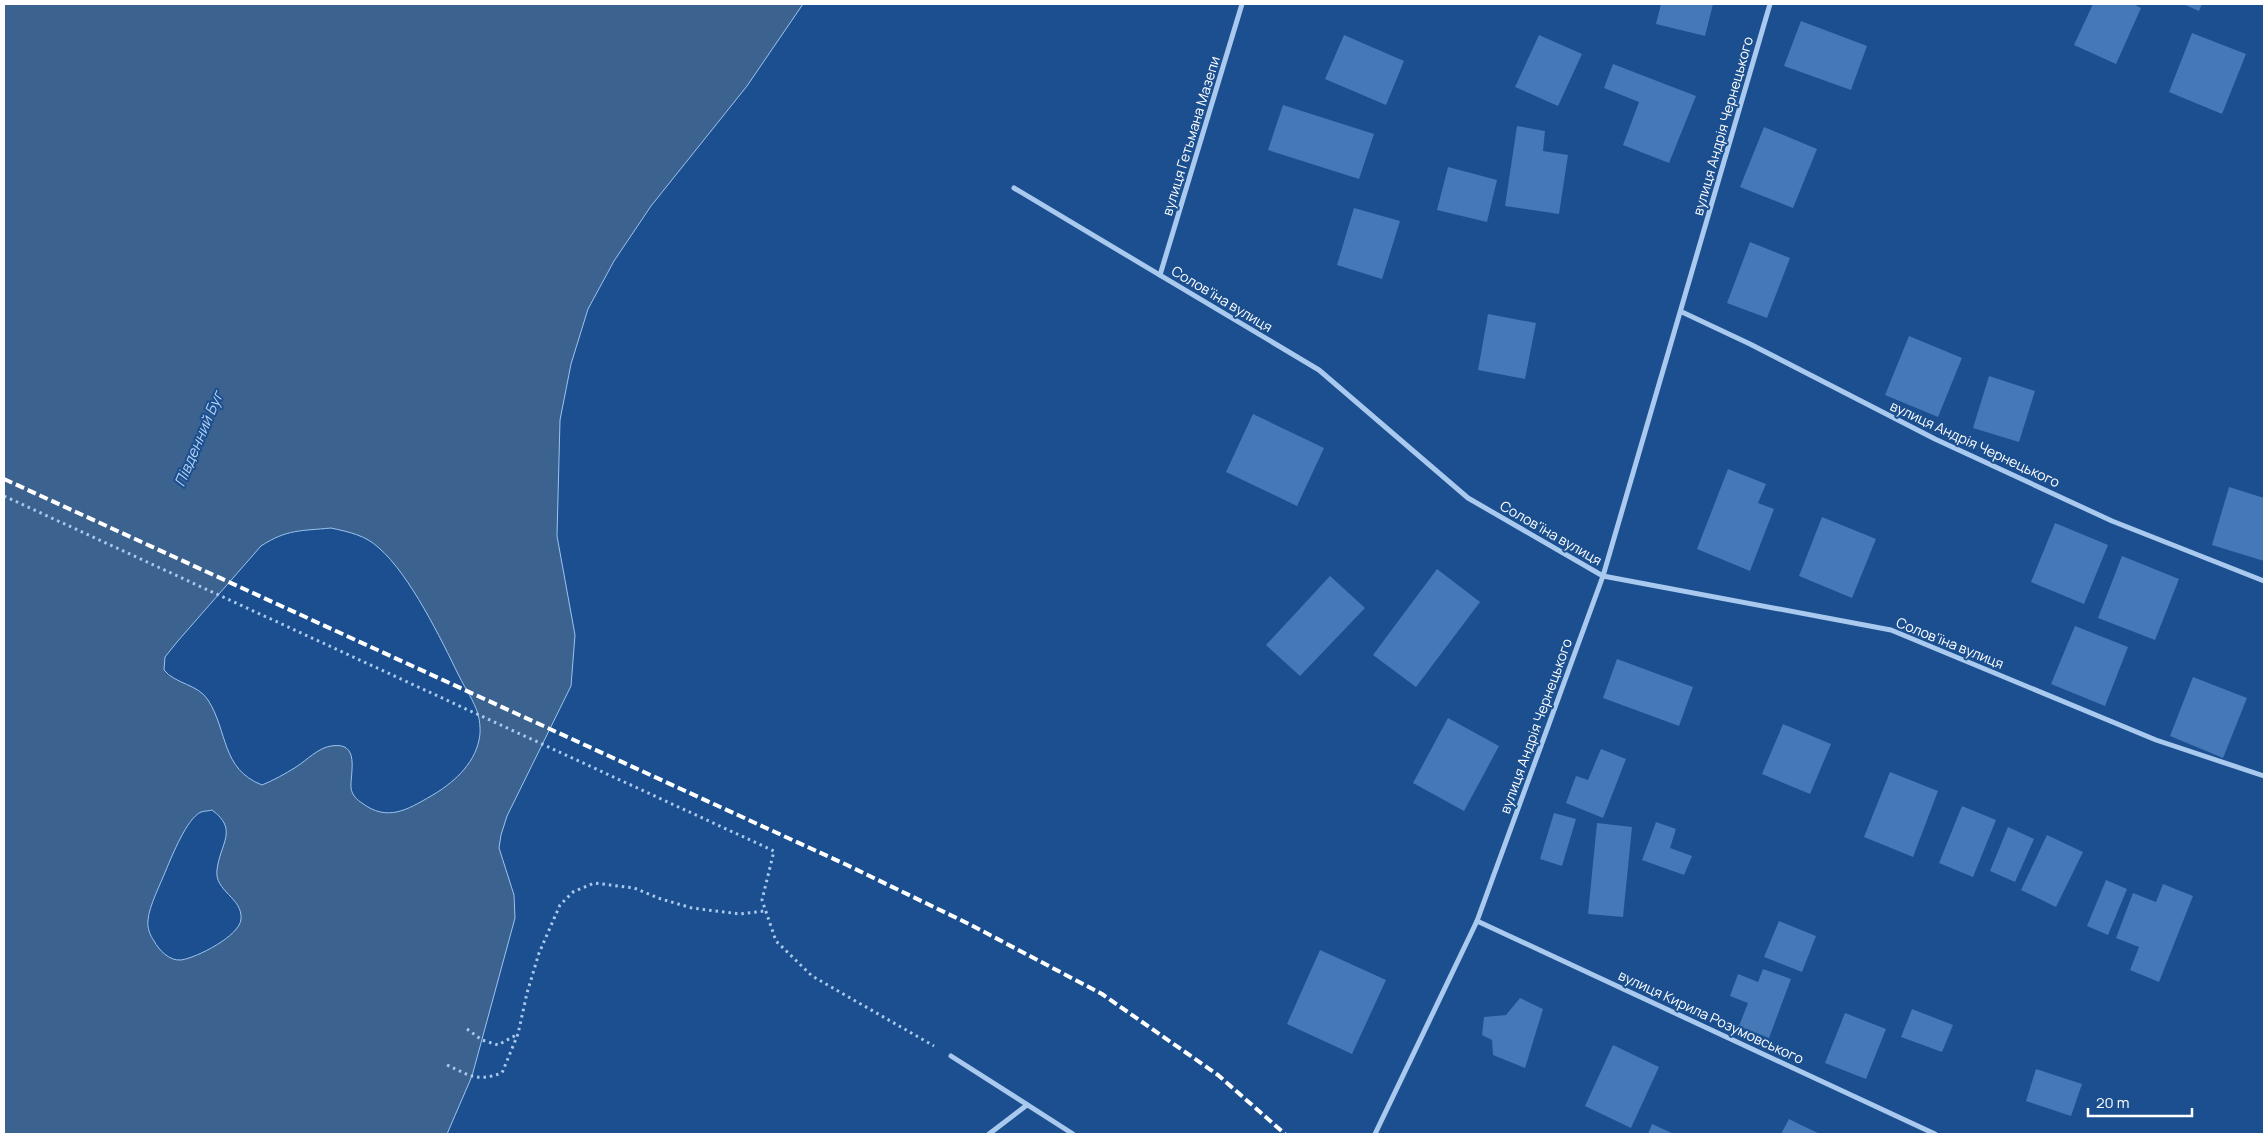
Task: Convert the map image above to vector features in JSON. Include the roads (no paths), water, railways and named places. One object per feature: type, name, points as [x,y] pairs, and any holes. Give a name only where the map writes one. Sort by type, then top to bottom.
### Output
[{"type":"street","name":"вулиця Гетьмана Мазепи","points":[[1160,275],[1242,4]]},
{"type":"street","name":"вулиця Андрія Чернецького","points":[[1375,1134],[1477,921],[1603,576],[1682,312],[1770,4]]},
{"type":"street","name":"Солов'їна вулиця","points":[[1014,188],[1319,370],[1468,498],[1603,576],[1891,630],[2156,740],[2264,776]]},
{"type":"street","name":"вулиця Андрія Чернецького","points":[[1682,312],[1962,452],[2112,521],[2264,581]]},
{"type":"street","name":"вулиця Кирила Розумовського","points":[[1477,921],[1935,1134]]},
{"type":"street","points":[[951,1056],[1072,1134]]},
{"type":"street","points":[[989,1134],[1027,1105]]},
{"type":"water","name":"Південний Буг","points":[[4,4],[803,4],[747,86],[651,206],[614,261],[588,309],[571,364],[560,420],[557,536],[575,635],[571,686],[507,816],[501,835],[499,848],[514,895],[515,918],[472,1076],[447,1134],[4,1134]],"holes":[[[331,528],[368,540],[391,560],[424,608],[478,714],[479,740],[467,766],[454,780],[439,791],[414,806],[397,812],[388,813],[371,809],[355,797],[351,788],[352,760],[350,753],[347,748],[340,746],[326,747],[292,770],[262,785],[249,778],[232,759],[208,700],[193,687],[174,678],[164,670],[165,657],[261,546],[279,536]],[[212,810],[225,824],[226,831],[217,877],[220,884],[238,905],[241,919],[239,926],[226,939],[206,951],[181,960],[172,959],[159,948],[153,939],[148,926],[149,914],[185,829],[201,812]]]},
{"type":"railway","points":[[4,479],[847,865],[971,925],[1102,994],[1218,1075],[1285,1134]]}]
